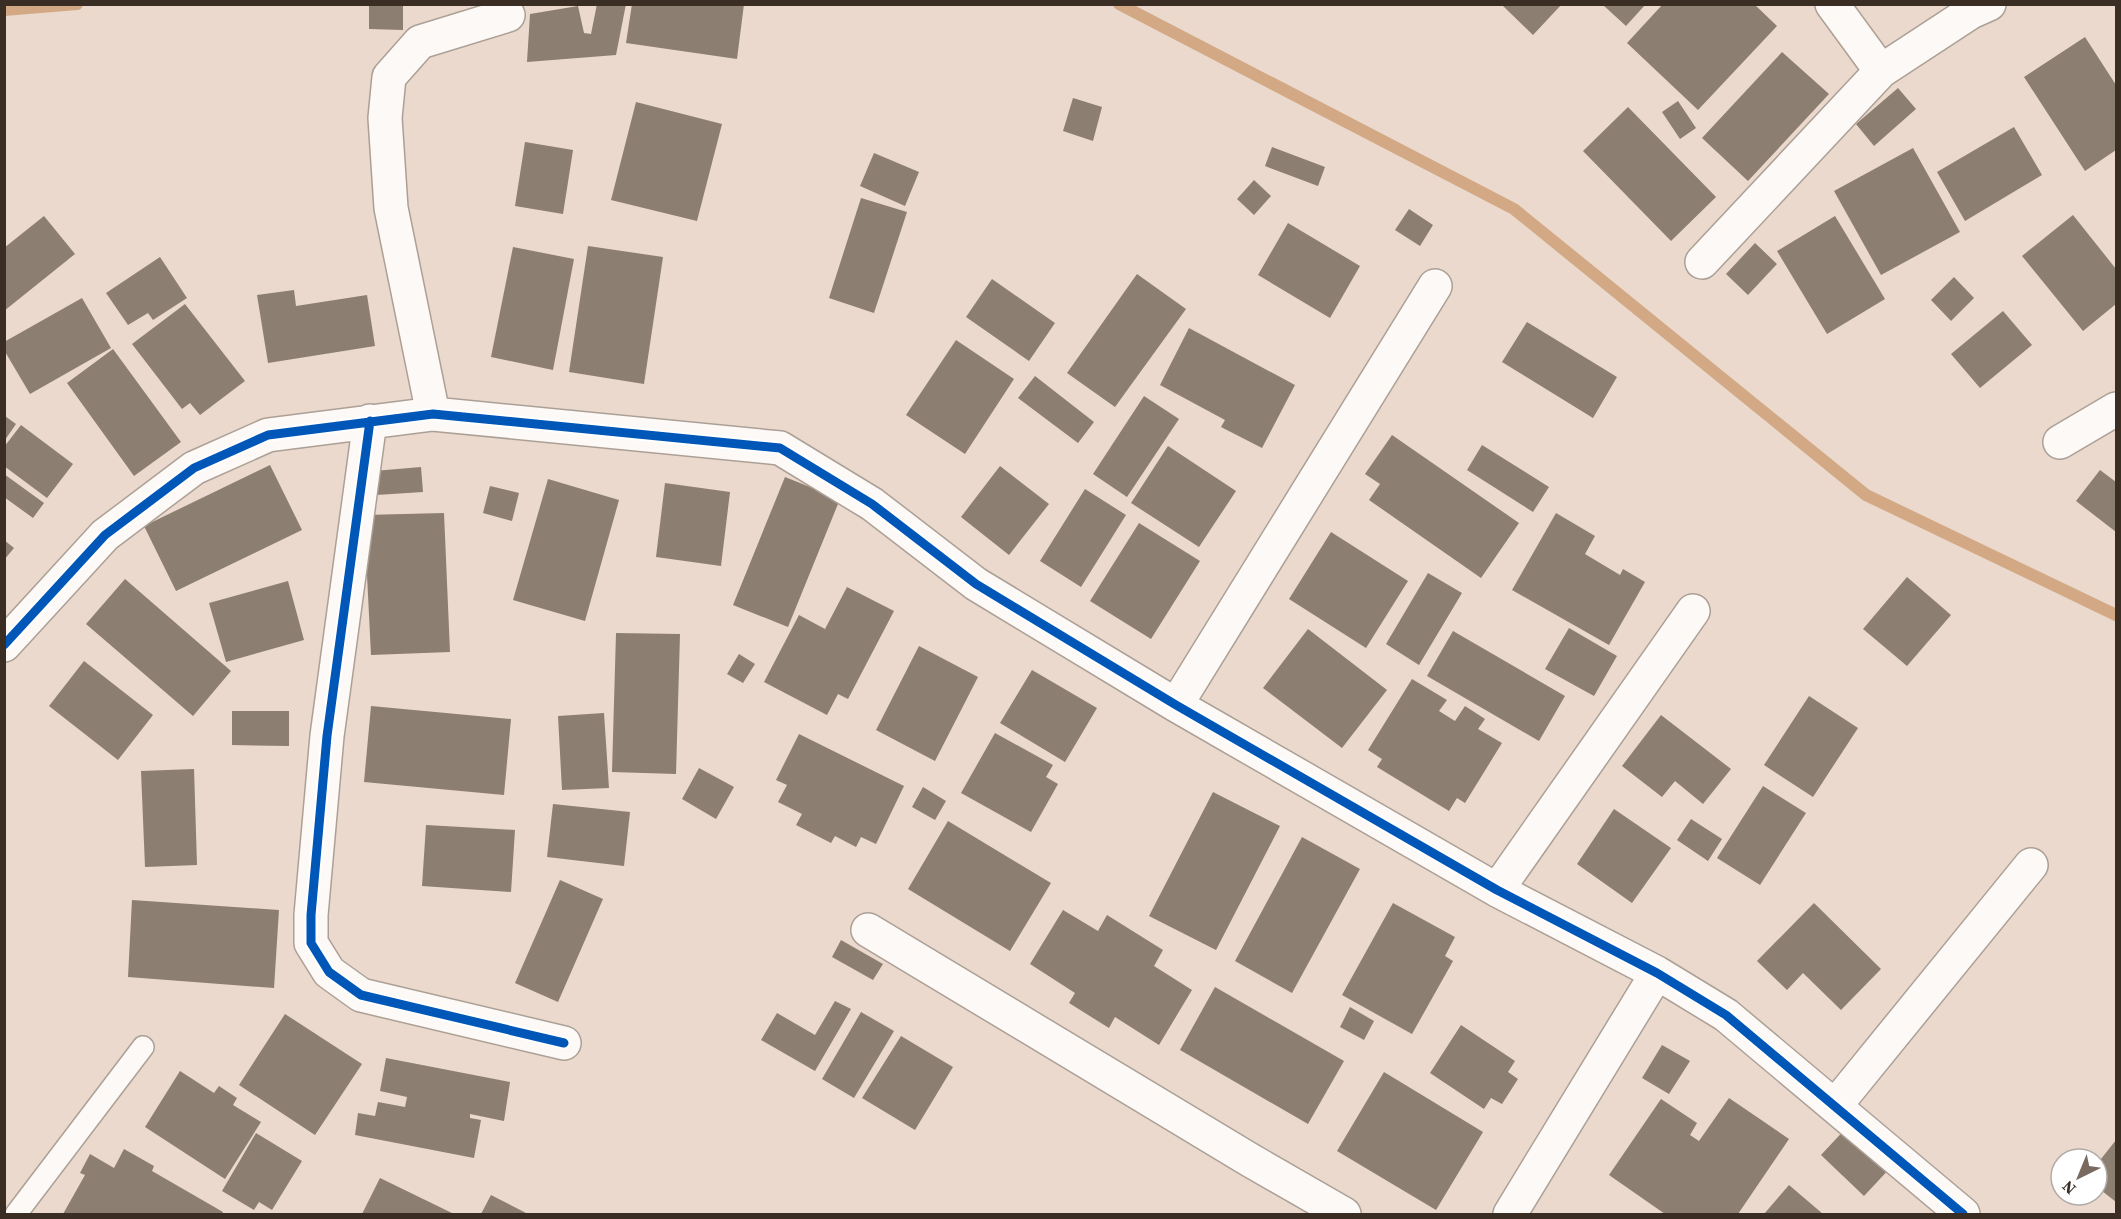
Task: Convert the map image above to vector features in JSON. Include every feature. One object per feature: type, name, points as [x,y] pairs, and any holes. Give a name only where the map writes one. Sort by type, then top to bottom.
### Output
[{"type":"street","points":[[1832,4],[1881,71]]},
{"type":"street","points":[[1701,262],[1881,71],[1971,12],[1989,4]]},
{"type":"street","points":[[433,414],[391,208],[385,118],[388,77],[420,42],[508,15]]},
{"type":"street","points":[[1176,705],[1435,286]]},
{"type":"street","points":[[2060,442],[2116,409]]},
{"type":"street","points":[[4,645],[105,536],[194,468],[268,435],[433,414],[780,448],[872,504],[976,584],[1176,705],[1497,890],[1657,973],[1726,1015],[1963,1215]]},
{"type":"street","points":[[369,421],[327,736],[310,915],[311,943],[328,972],[362,995],[564,1043]]},
{"type":"street","points":[[1497,890],[1693,611]]},
{"type":"street","points":[[1835,1106],[2031,866]]},
{"type":"street","points":[[868,930],[1344,1215]]},
{"type":"street","points":[[1510,1215],[1657,973]]},
{"type":"lane","points":[[16,1215],[143,1047]]},
{"type":"building","points":[[369,4],[403,4],[403,30],[369,29]]},
{"type":"building","points":[[597,4],[626,4],[616,55],[527,62],[530,14],[578,6],[584,33],[591,34]]},
{"type":"building","points":[[632,4],[744,4],[737,59],[626,43]]},
{"type":"building","points":[[1501,4],[1562,4],[1533,35]]},
{"type":"building","points":[[1663,4],[1754,4],[1777,26],[1698,110],[1627,43]]},
{"type":"building","points":[[1603,5],[1645,5],[1626,26]]},
{"type":"building","points":[[2085,37],[2116,85],[2116,150],[2085,171],[2024,77]]},
{"type":"building","points":[[1782,52],[1829,94],[1748,181],[1702,138]]},
{"type":"building","points":[[1898,88],[1916,109],[1874,146],[1856,124]]},
{"type":"building","points":[[1073,98],[1102,107],[1093,141],[1063,131]]},
{"type":"building","points":[[1678,101],[1696,128],[1680,139],[1662,112]]},
{"type":"building","points":[[636,102],[722,124],[697,221],[611,200]]},
{"type":"building","points":[[1628,107],[1716,197],[1671,241],[1583,151]]},
{"type":"building","points":[[2014,127],[2042,175],[1965,221],[1937,172]]},
{"type":"building","points":[[525,142],[573,150],[563,214],[515,206]]},
{"type":"building","points":[[1272,147],[1325,167],[1318,186],[1265,166]]},
{"type":"building","points":[[1913,148],[1960,232],[1881,275],[1834,191]]},
{"type":"building","points":[[874,153],[919,172],[905,206],[860,186]]},
{"type":"building","points":[[1254,180],[1271,196],[1254,215],[1237,199]]},
{"type":"building","points":[[861,198],[907,212],[874,313],[829,298]]},
{"type":"building","points":[[1409,209],[1433,225],[1420,246],[1395,230]]},
{"type":"building","points":[[2073,215],[2116,269],[2116,304],[2083,331],[2022,256]]},
{"type":"building","points":[[44,216],[75,254],[4,311],[4,248]]},
{"type":"building","points":[[1835,216],[1885,299],[1827,334],[1777,251]]},
{"type":"building","points":[[1288,223],[1360,266],[1330,318],[1258,275]]},
{"type":"building","points":[[1755,243],[1777,264],[1748,295],[1726,274]]},
{"type":"building","points":[[588,246],[663,257],[644,384],[569,372]]},
{"type":"building","points":[[513,247],[574,259],[553,370],[491,357]]},
{"type":"building","points":[[160,257],[187,298],[153,320],[148,313],[128,325],[106,293]]},
{"type":"building","points":[[1137,274],[1186,309],[1115,407],[1067,373]]},
{"type":"building","points":[[1954,277],[1974,298],[1951,321],[1931,300]]},
{"type":"building","points":[[992,279],[1055,323],[1029,361],[966,317]]},
{"type":"building","points":[[294,290],[296,306],[367,295],[375,346],[268,363],[257,295]]},
{"type":"building","points":[[82,298],[111,348],[30,394],[4,350],[4,342]]},
{"type":"building","points":[[185,304],[245,381],[200,415],[190,403],[182,409],[132,344]]},
{"type":"building","points":[[2003,311],[2032,345],[1980,388],[1951,354]]},
{"type":"building","points":[[1527,322],[1617,377],[1593,418],[1502,362]]},
{"type":"building","points":[[1189,328],[1295,385],[1262,448],[1221,427],[1225,420],[1160,385]]},
{"type":"building","points":[[956,340],[1014,379],[965,454],[906,415]]},
{"type":"building","points":[[113,349],[181,442],[134,476],[67,383]]},
{"type":"building","points":[[1035,376],[1094,422],[1078,443],[1018,398]]},
{"type":"building","points":[[1144,396],[1179,419],[1127,497],[1093,474]]},
{"type":"building","points":[[5,416],[16,424],[5,440]]},
{"type":"building","points":[[21,425],[73,464],[47,498],[4,466],[4,447]]},
{"type":"building","points":[[1392,435],[1519,523],[1481,578],[1369,500],[1380,484],[1365,474]]},
{"type":"building","points":[[1482,445],[1549,487],[1533,512],[1467,470]]},
{"type":"building","points":[[1168,446],[1236,491],[1199,547],[1131,503]]},
{"type":"building","points":[[270,465],[302,530],[176,591],[144,526]]},
{"type":"building","points":[[1000,466],[1049,504],[1009,555],[961,517]]},
{"type":"building","points":[[421,467],[423,492],[376,495],[374,471]]},
{"type":"building","points":[[2100,470],[2116,482],[2116,532],[2076,501]]},
{"type":"building","points":[[4,474],[44,503],[33,518],[4,497]]},
{"type":"building","points":[[785,477],[840,499],[788,627],[733,605]]},
{"type":"building","points":[[548,479],[619,500],[585,621],[513,600]]},
{"type":"building","points":[[665,483],[730,492],[721,566],[656,557]]},
{"type":"building","points":[[490,486],[519,493],[512,521],[483,513]]},
{"type":"building","points":[[1085,489],[1126,515],[1081,587],[1040,561]]},
{"type":"building","points":[[444,513],[450,652],[371,655],[364,515]]},
{"type":"building","points":[[1556,513],[1595,536],[1585,554],[1620,575],[1623,569],[1645,582],[1609,645],[1512,590]]},
{"type":"building","points":[[1139,523],[1200,561],[1151,639],[1090,601]]},
{"type":"building","points":[[1331,532],[1408,581],[1366,648],[1289,599]]},
{"type":"building","points":[[4,540],[14,548],[4,560]]},
{"type":"building","points":[[1428,573],[1462,593],[1419,665],[1386,644]]},
{"type":"building","points":[[1907,577],[1951,615],[1907,666],[1863,629]]},
{"type":"building","points":[[125,579],[231,671],[193,716],[86,624]]},
{"type":"building","points":[[288,581],[304,640],[226,662],[209,603]]},
{"type":"building","points":[[847,587],[894,611],[848,699],[838,694],[827,715],[764,682],[799,615],[825,629]]},
{"type":"building","points":[[1569,628],[1617,656],[1594,696],[1545,669]]},
{"type":"building","points":[[1308,629],[1387,690],[1342,748],[1263,688]]},
{"type":"building","points":[[1453,631],[1565,696],[1539,741],[1427,676]]},
{"type":"building","points":[[616,633],[680,634],[676,774],[612,772]]},
{"type":"building","points":[[919,646],[978,677],[935,761],[876,730]]},
{"type":"building","points":[[739,654],[755,664],[743,683],[727,674]]},
{"type":"building","points":[[84,661],[153,715],[118,760],[49,706]]},
{"type":"building","points":[[1032,670],[1097,708],[1065,762],[1000,723]]},
{"type":"building","points":[[1412,679],[1447,700],[1439,711],[1455,721],[1465,706],[1485,719],[1478,729],[1502,743],[1465,803],[1457,798],[1449,811],[1377,767],[1382,759],[1368,750]]},
{"type":"building","points":[[1809,696],[1858,728],[1813,797],[1764,765]]},
{"type":"building","points":[[371,706],[511,719],[504,795],[364,782]]},
{"type":"building","points":[[232,711],[289,711],[289,746],[232,745]]},
{"type":"building","points":[[604,713],[609,788],[562,790],[558,716]]},
{"type":"building","points":[[1661,715],[1731,769],[1703,804],[1675,781],[1662,797],[1622,766]]},
{"type":"building","points":[[995,733],[1053,765],[1046,777],[1058,784],[1031,832],[961,793]]},
{"type":"building","points":[[799,734],[904,786],[876,844],[861,837],[856,847],[835,836],[831,843],[796,825],[802,814],[778,802],[787,785],[776,780]]},
{"type":"building","points":[[699,768],[734,787],[716,819],[682,799]]},
{"type":"building","points":[[194,769],[197,865],[145,867],[141,771]]},
{"type":"building","points":[[1763,786],[1806,813],[1760,885],[1717,858]]},
{"type":"building","points":[[923,787],[946,801],[935,820],[912,807]]},
{"type":"building","points":[[1213,792],[1280,826],[1216,950],[1149,916]]},
{"type":"building","points":[[553,804],[630,812],[624,866],[547,857]]},
{"type":"building","points":[[1614,809],[1671,848],[1632,903],[1577,864]]},
{"type":"building","points":[[1691,819],[1722,839],[1708,861],[1677,840]]},
{"type":"building","points":[[948,821],[1051,883],[1010,951],[908,889]]},
{"type":"building","points":[[426,825],[515,830],[511,892],[422,886]]},
{"type":"building","points":[[1302,837],[1360,869],[1292,993],[1235,961]]},
{"type":"building","points":[[560,880],[603,899],[558,1002],[515,983]]},
{"type":"building","points":[[132,900],[279,910],[274,988],[128,977]]},
{"type":"building","points":[[1393,903],[1455,937],[1445,956],[1453,961],[1412,1034],[1342,995]]},
{"type":"building","points":[[1814,903],[1881,969],[1841,1010],[1803,973],[1787,990],[1757,961]]},
{"type":"building","points":[[1063,910],[1098,931],[1107,915],[1163,950],[1154,966],[1192,990],[1159,1045],[1115,1017],[1109,1028],[1069,1003],[1075,993],[1030,964]]},
{"type":"building","points":[[841,940],[883,964],[873,980],[832,957]]},
{"type":"building","points":[[1215,987],[1344,1061],[1308,1124],[1180,1050]]},
{"type":"building","points":[[835,1001],[851,1009],[815,1071],[761,1040],[777,1013],[815,1035]]},
{"type":"building","points":[[1350,1007],[1374,1021],[1364,1040],[1340,1027]]},
{"type":"building","points":[[861,1012],[894,1031],[854,1098],[822,1079]]},
{"type":"building","points":[[285,1014],[362,1064],[315,1135],[239,1085]]},
{"type":"building","points":[[1461,1025],[1515,1061],[1508,1072],[1518,1079],[1502,1104],[1491,1098],[1484,1109],[1430,1073]]},
{"type":"building","points":[[901,1036],[953,1067],[915,1130],[862,1098]]},
{"type":"building","points":[[1662,1045],[1690,1061],[1669,1094],[1642,1078]]},
{"type":"building","points":[[386,1058],[510,1082],[504,1121],[470,1114],[470,1118],[481,1120],[474,1158],[355,1135],[358,1113],[375,1116],[378,1102],[405,1107],[407,1097],[380,1091]]},
{"type":"building","points":[[180,1071],[214,1093],[219,1086],[237,1098],[233,1105],[261,1122],[225,1179],[145,1127]]},
{"type":"building","points":[[1384,1072],[1483,1132],[1436,1210],[1337,1151]]},
{"type":"building","points":[[1729,1098],[1789,1139],[1738,1214],[1665,1214],[1609,1175],[1661,1099],[1697,1123],[1690,1135],[1699,1141]]},
{"type":"building","points":[[1849,1125],[1892,1166],[1864,1196],[1821,1155]]},
{"type":"building","points":[[256,1133],[302,1161],[272,1210],[259,1202],[254,1210],[222,1191]]},
{"type":"building","points":[[2116,1140],[2116,1202],[2109,1196],[2109,1149]]},
{"type":"building","points":[[124,1149],[154,1166],[152,1171],[223,1212],[222,1214],[63,1214],[85,1175],[80,1173],[90,1154],[114,1168]]},
{"type":"building","points":[[380,1178],[454,1214],[362,1214]]},
{"type":"building","points":[[1789,1185],[1823,1214],[1764,1214]]},
{"type":"building","points":[[491,1195],[528,1214],[481,1214]]},
{"type":"waterway","points":[[4,10],[77,4]]},
{"type":"waterway","points":[[1119,4],[1514,209],[1866,495],[2116,615]]},
{"type":"cycle path","points":[[4,645],[105,535],[194,468],[268,435],[433,414],[780,448],[872,504],[976,584],[1176,705],[1497,890],[1657,973],[1726,1015],[1963,1214]]},
{"type":"cycle path","points":[[370,421],[327,736],[311,915],[311,943],[329,972],[361,995],[564,1043]]}]
